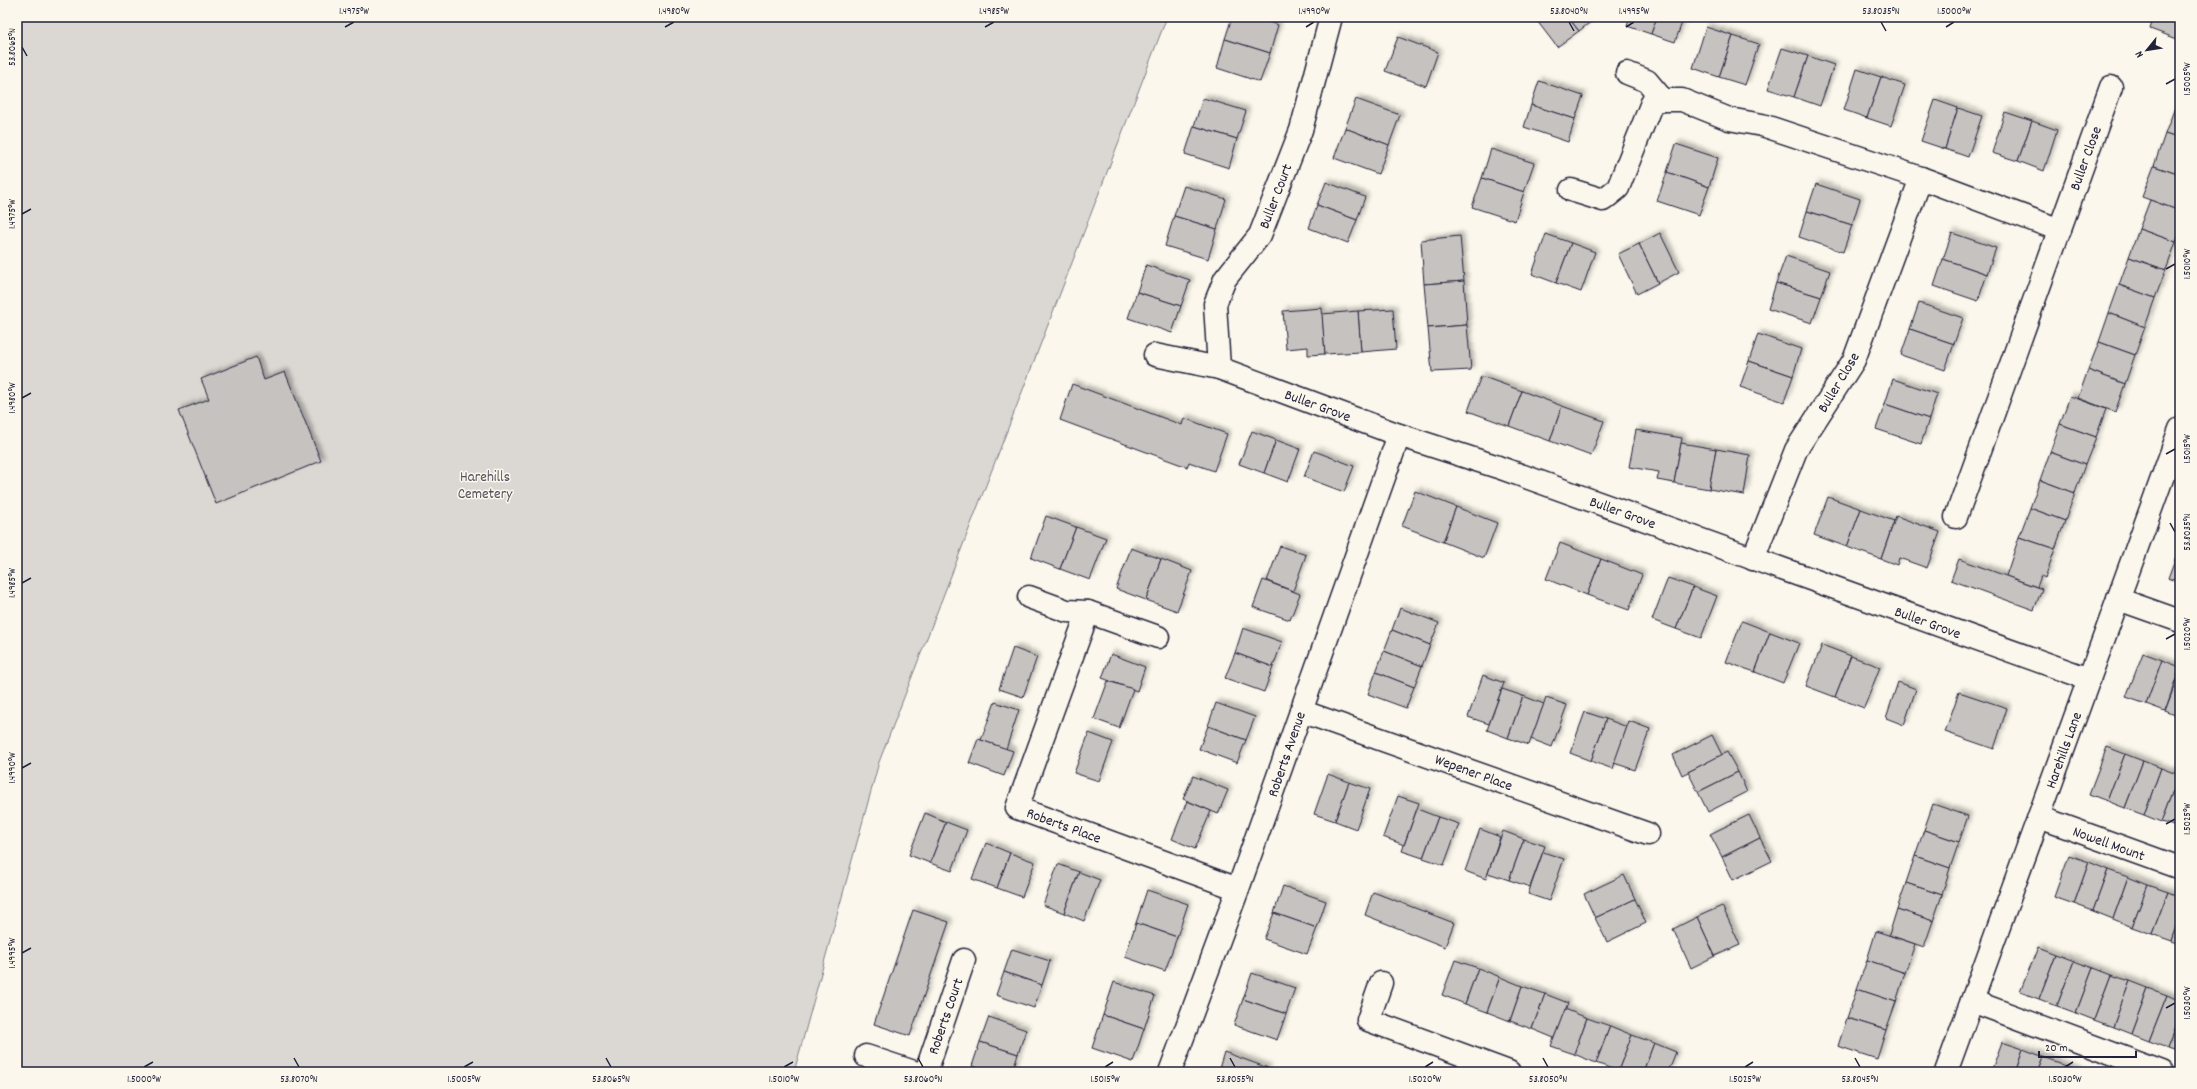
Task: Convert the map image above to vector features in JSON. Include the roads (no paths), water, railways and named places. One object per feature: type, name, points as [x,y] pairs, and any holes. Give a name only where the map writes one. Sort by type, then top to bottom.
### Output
[{"type":"street","name":"Buller Court","points":[[1219,368],[1215,304],[1225,279],[1260,235],[1301,130],[1332,17]]},
{"type":"street","points":[[1627,73],[1647,81],[1663,100]]},
{"type":"street","name":"Buller Close","points":[[1956,517],[2111,87]]},
{"type":"street","points":[[1571,190],[1603,200],[1618,188],[1653,100],[1682,100],[1730,119],[1762,125],[1921,178],[2060,230]]},
{"type":"street","name":"Buller Close","points":[[1753,559],[1796,450],[1854,360],[1921,178]]},
{"type":"street","name":"Buller Grove","points":[[1155,355],[1219,368],[1399,435],[1498,467],[2089,679]]},
{"type":"street","name":"Harehills Lane","points":[[1946,1072],[2180,429]]},
{"type":"street","name":"Roberts Avenue","points":[[1170,1072],[1238,889],[1399,435]]},
{"type":"street","points":[[1029,598],[1067,611],[1088,612],[1158,637]]},
{"type":"street","points":[[2118,599],[2180,622]]},
{"type":"street","name":"Roberts Place","points":[[1088,612],[1017,808],[1238,889]]},
{"type":"street","name":"Wepener Place","points":[[1301,711],[1648,834]]},
{"type":"street","name":"Nowell Mount","points":[[2039,817],[2180,868]]},
{"type":"street","name":"Roberts Court","points":[[926,1072],[964,960]]},
{"type":"street","points":[[1381,982],[1368,1020],[1509,1072]]},
{"type":"street","points":[[1972,1001],[2162,1072]]},
{"type":"street","points":[[866,1056],[914,1072]]},
{"type":"park label","name":"Harehills Cemetery","points":[[485,484]]}]
